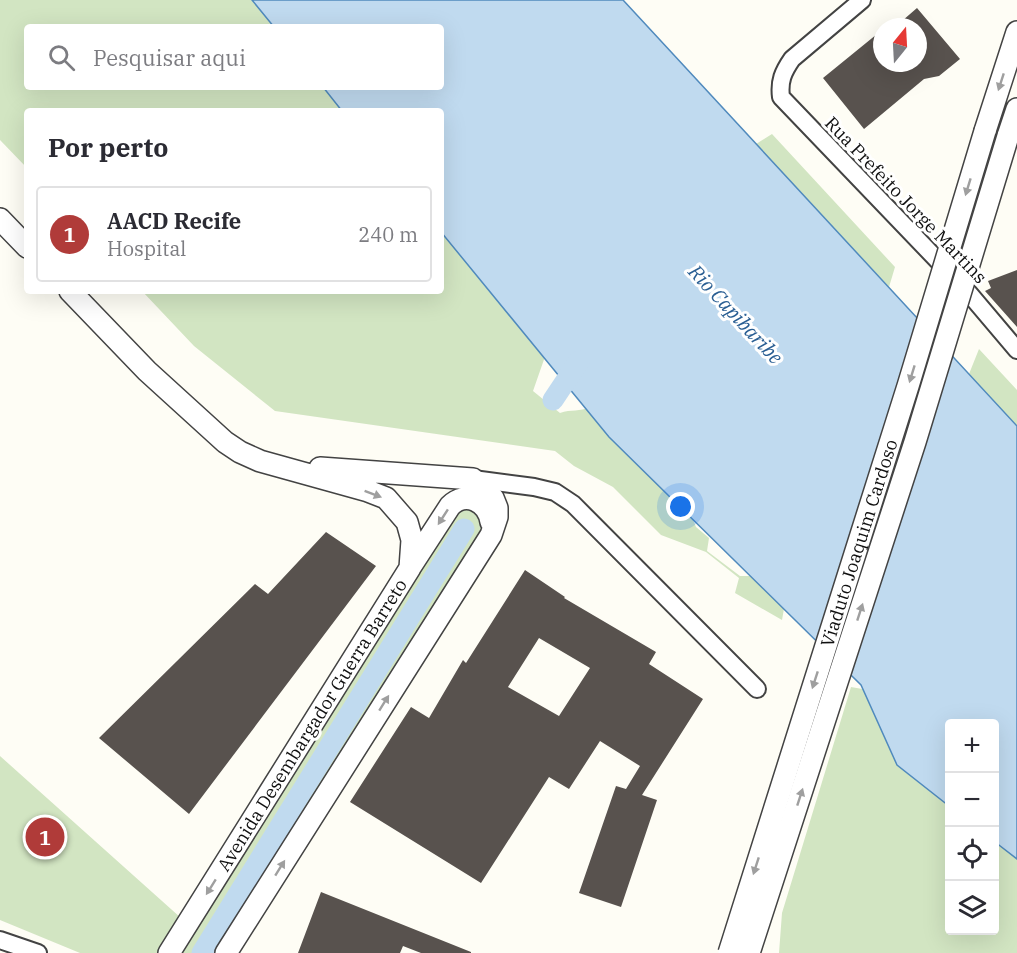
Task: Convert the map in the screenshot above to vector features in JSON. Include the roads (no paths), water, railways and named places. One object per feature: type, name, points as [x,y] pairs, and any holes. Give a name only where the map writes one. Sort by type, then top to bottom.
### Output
[{"type":"street","name":"Rua Prefeito Jorge Martins","points":[[862,0],[792,59],[783,72],[780,87],[782,97],[967,291],[1017,350]]},
{"type":"street","name":"Viaduto Joaquim Cardoso","points":[[729,953],[1017,32]]},
{"type":"street","name":"Viaduto Joaquim Cardoso","points":[[749,953],[915,441],[1017,109]]},
{"type":"street","points":[[0,219],[24,244]]},
{"type":"street","name":"Avenida Desembargador Guerra Barreto","points":[[72,294],[147,371],[225,442],[240,452],[260,460],[386,498],[407,522],[412,540],[410,568],[169,953]]},
{"type":"street","name":"Avenida Desembargador Guerra Barreto","points":[[277,465],[473,479],[555,492],[573,504],[757,689]]},
{"type":"street","points":[[226,953],[493,531],[497,517],[494,498],[473,479]]},
{"type":"street","points":[[410,568],[450,506],[457,499],[464,497],[477,501],[491,517],[493,531]]},
{"type":"street","points":[[0,940],[38,953]]},
{"type":"water","name":"Rio Capibaribe","points":[[252,0],[623,0],[1017,426],[1017,859],[999,845],[999,719],[945,719],[945,803],[897,765],[861,685],[609,437],[444,236],[444,108],[340,108],[325,90],[444,90],[444,24],[272,24]]},
{"type":"waterway","points":[[553,400],[579,361]]},
{"type":"waterway","points":[[202,953],[464,529]]},
{"type":"place","name":"AACD Recife","points":[[45,837]]}]
